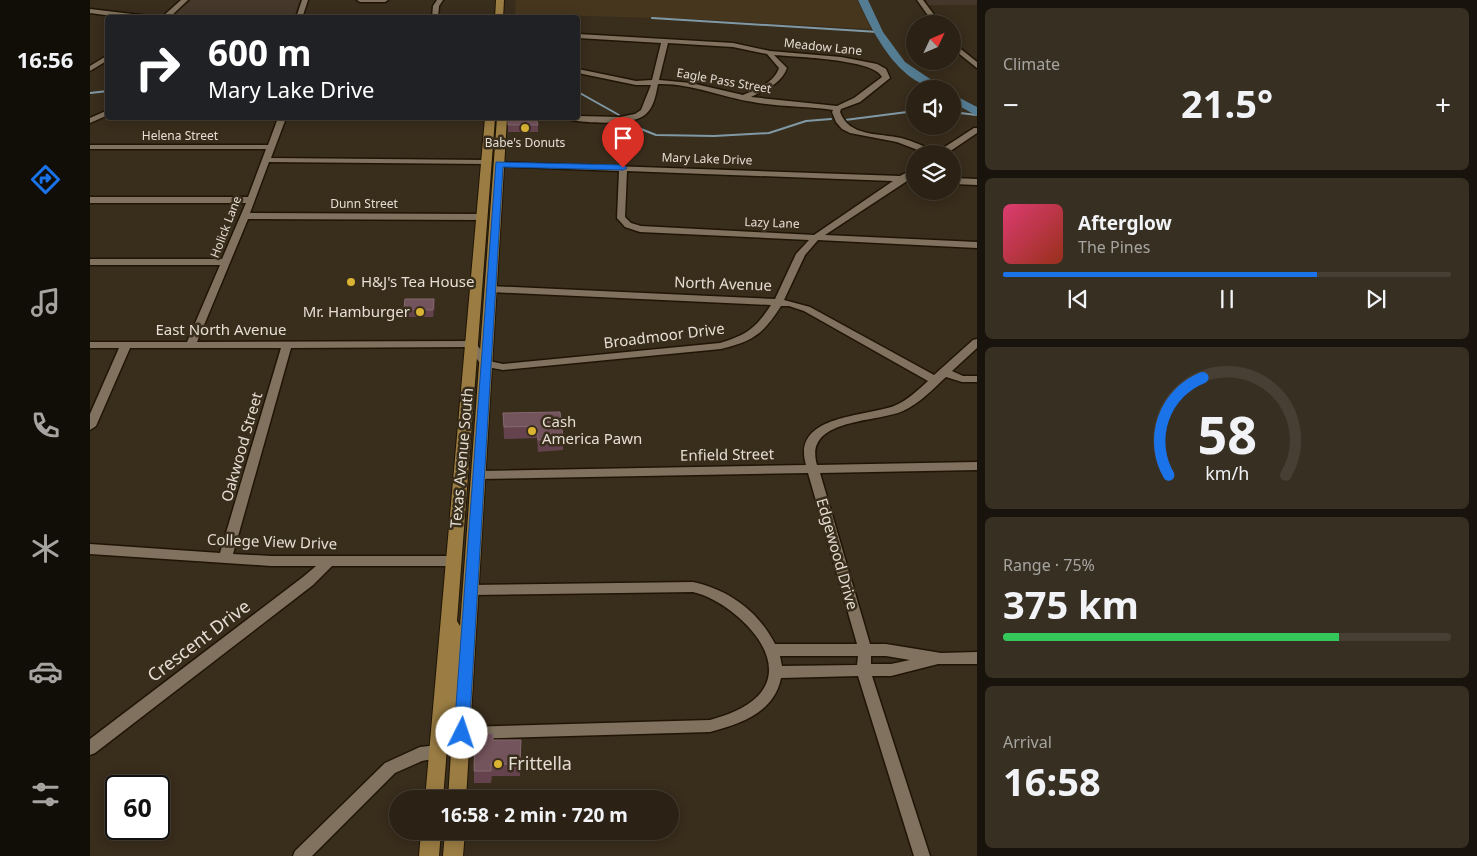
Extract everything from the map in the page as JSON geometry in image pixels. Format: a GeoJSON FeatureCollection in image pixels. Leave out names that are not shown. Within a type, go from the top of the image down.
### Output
{"type":"FeatureCollection","features":[{"type":"Feature","properties":{"kind":"main road"},"geometry":{"type":"LineString","coordinates":[[499,15],[500,0]]}},
{"type":"Feature","properties":{"kind":"main road","name":"Texas Avenue South"},"geometry":{"type":"LineString","coordinates":[[435,790],[490,120]]}},
{"type":"Feature","properties":{"kind":"main road","name":"Texas Avenue South"},"geometry":{"type":"LineString","coordinates":[[458,790],[502,120]]}},
{"type":"Feature","properties":{"kind":"main road"},"geometry":{"type":"LineString","coordinates":[[486,162],[492,166],[490,203],[495,207]]}},
{"type":"Feature","properties":{"kind":"main road"},"geometry":{"type":"LineString","coordinates":[[448,622],[458,635],[451,724],[455,730],[462,733]]}},
{"type":"Feature","properties":{"kind":"main road"},"geometry":{"type":"LineString","coordinates":[[429,856],[430,840]]}},
{"type":"Feature","properties":{"kind":"main road"},"geometry":{"type":"LineString","coordinates":[[453,856],[454,840]]}},
{"type":"Feature","properties":{"kind":"street"},"geometry":{"type":"LineString","coordinates":[[168,15],[186,0]]}},
{"type":"Feature","properties":{"kind":"street"},"geometry":{"type":"LineString","coordinates":[[300,15],[305,0]]}},
{"type":"Feature","properties":{"kind":"street"},"geometry":{"type":"LineString","coordinates":[[360,0],[385,0]]}},
{"type":"Feature","properties":{"kind":"street"},"geometry":{"type":"LineString","coordinates":[[435,15],[436,6],[440,0]]}},
{"type":"Feature","properties":{"kind":"street"},"geometry":{"type":"LineString","coordinates":[[920,0],[931,15]]}},
{"type":"Feature","properties":{"kind":"street"},"geometry":{"type":"LineString","coordinates":[[90,11],[124,15]]}},
{"type":"Feature","properties":{"kind":"street","name":"Meadow Lane"},"geometry":{"type":"LineString","coordinates":[[580,36],[733,45],[770,53],[859,62],[883,71],[885,80],[857,100],[838,108]]}},
{"type":"Feature","properties":{"kind":"street"},"geometry":{"type":"LineString","coordinates":[[580,118],[615,119],[639,115],[644,112],[652,98],[665,41]]}},
{"type":"Feature","properties":{"kind":"street"},"geometry":{"type":"LineString","coordinates":[[961,52],[977,66]]}},
{"type":"Feature","properties":{"kind":"street"},"geometry":{"type":"LineString","coordinates":[[744,98],[770,84],[782,72],[783,68],[770,53]]}},
{"type":"Feature","properties":{"kind":"street"},"geometry":{"type":"LineString","coordinates":[[90,69],[105,59]]}},
{"type":"Feature","properties":{"kind":"street","name":"Eagle Pass Street"},"geometry":{"type":"LineString","coordinates":[[580,72],[636,83],[654,84],[664,82],[691,85],[744,98],[838,108]]}},
{"type":"Feature","properties":{"kind":"street"},"geometry":{"type":"LineString","coordinates":[[838,108],[836,117],[845,127],[861,134],[899,140],[912,145]]}},
{"type":"Feature","properties":{"kind":"street"},"geometry":{"type":"LineString","coordinates":[[90,121],[105,114]]}},
{"type":"Feature","properties":{"kind":"street","name":"Holick Lane"},"geometry":{"type":"LineString","coordinates":[[192,344],[245,216],[281,120]]}},
{"type":"Feature","properties":{"kind":"street"},"geometry":{"type":"LineString","coordinates":[[954,145],[977,130]]}},
{"type":"Feature","properties":{"kind":"street","name":"Helena Street"},"geometry":{"type":"LineString","coordinates":[[90,147],[271,147]]}},
{"type":"Feature","properties":{"kind":"street"},"geometry":{"type":"LineString","coordinates":[[266,160],[486,162]]}},
{"type":"Feature","properties":{"kind":"street","name":"Mary Lake Drive"},"geometry":{"type":"LineString","coordinates":[[499,164],[906,179]]}},
{"type":"Feature","properties":{"kind":"street","name":"Lazy Lane"},"geometry":{"type":"LineString","coordinates":[[623,168],[621,218],[634,228],[653,231],[977,245]]}},
{"type":"Feature","properties":{"kind":"street","name":"Broadmoor Drive"},"geometry":{"type":"LineString","coordinates":[[486,364],[503,367],[553,363],[721,346],[738,342],[756,332],[768,318],[779,301],[801,254],[815,238],[906,176]]}},
{"type":"Feature","properties":{"kind":"street"},"geometry":{"type":"LineString","coordinates":[[961,181],[977,182]]}},
{"type":"Feature","properties":{"kind":"street"},"geometry":{"type":"LineString","coordinates":[[90,200],[250,200]]}},
{"type":"Feature","properties":{"kind":"street","name":"Dunn Street"},"geometry":{"type":"LineString","coordinates":[[245,216],[482,217]]}},
{"type":"Feature","properties":{"kind":"street"},"geometry":{"type":"LineString","coordinates":[[90,262],[226,262]]}},
{"type":"Feature","properties":{"kind":"street","name":"North Avenue"},"geometry":{"type":"LineString","coordinates":[[490,289],[790,302],[940,376],[977,379]]}},
{"type":"Feature","properties":{"kind":"street","name":"Edgewood Drive"},"geometry":{"type":"LineString","coordinates":[[922,856],[863,670],[865,650],[830,523],[811,468],[809,456],[811,444],[818,433],[841,421],[876,415],[900,408],[916,398],[977,342]]}},
{"type":"Feature","properties":{"kind":"street","name":"Oakwood Street"},"geometry":{"type":"LineString","coordinates":[[225,558],[287,344]]}},
{"type":"Feature","properties":{"kind":"street"},"geometry":{"type":"LineString","coordinates":[[471,344],[486,364]]}},
{"type":"Feature","properties":{"kind":"street","name":"East North Avenue"},"geometry":{"type":"LineString","coordinates":[[90,345],[471,344]]}},
{"type":"Feature","properties":{"kind":"street"},"geometry":{"type":"LineString","coordinates":[[90,426],[126,345]]}},
{"type":"Feature","properties":{"kind":"street","name":"Enfield Street"},"geometry":{"type":"LineString","coordinates":[[478,476],[977,466]]}},
{"type":"Feature","properties":{"kind":"street","name":"College View Drive"},"geometry":{"type":"LineString","coordinates":[[90,549],[271,561],[453,561]]}},
{"type":"Feature","properties":{"kind":"street","name":"Crescent Drive"},"geometry":{"type":"LineString","coordinates":[[90,748],[308,582],[328,561]]}},
{"type":"Feature","properties":{"kind":"street"},"geometry":{"type":"LineString","coordinates":[[470,590],[693,587],[707,590],[723,597],[734,604],[760,630],[775,640],[800,650],[886,650],[941,659],[977,658]]}},
{"type":"Feature","properties":{"kind":"street"},"geometry":{"type":"LineString","coordinates":[[462,733],[710,726],[738,718],[762,703],[770,693],[774,661],[760,630]]}},
{"type":"Feature","properties":{"kind":"street"},"geometry":{"type":"LineString","coordinates":[[774,661],[800,650]]}},
{"type":"Feature","properties":{"kind":"street"},"geometry":{"type":"LineString","coordinates":[[774,661],[863,670],[906,668],[941,659]]}},
{"type":"Feature","properties":{"kind":"street"},"geometry":{"type":"LineString","coordinates":[[301,856],[390,768],[420,754],[438,752]]}},
{"type":"Feature","properties":{"kind":"shaded area"},"geometry":{"type":"Polygon","coordinates":[[[191,0],[300,0],[295,15],[173,15],[191,0]]]}},
{"type":"Feature","properties":{"kind":"shaded area"},"geometry":{"type":"Polygon","coordinates":[[[516,0],[857,0],[871,29],[690,19],[515,14],[516,0]]]}},
{"type":"Feature","properties":{"kind":"shaded area"},"geometry":{"type":"Polygon","coordinates":[[[927,0],[977,0],[977,5],[928,5],[927,0]]]}},
{"type":"Feature","properties":{"kind":"building"},"geometry":{"type":"Polygon","coordinates":[[[508,120],[537,120],[538,125],[508,125],[508,120]]]}},
{"type":"Feature","properties":{"kind":"building"},"geometry":{"type":"Polygon","coordinates":[[[405,299],[434,299],[433,310],[404,309],[405,299]]]}},
{"type":"Feature","properties":{"kind":"building"},"geometry":{"type":"Polygon","coordinates":[[[560,412],[563,438],[538,440],[537,426],[504,427],[503,413],[560,412]]]}},
{"type":"Feature","properties":{"kind":"building"},"geometry":{"type":"Polygon","coordinates":[[[475,733],[493,734],[493,740],[521,740],[520,764],[491,764],[491,771],[474,771],[475,733]]]}},
{"type":"Feature","properties":{"kind":"waterway"},"geometry":{"type":"LineString","coordinates":[[863,0],[878,32],[901,64],[925,80]]}},
{"type":"Feature","properties":{"kind":"waterway"},"geometry":{"type":"LineString","coordinates":[[652,18],[878,32]]}},
{"type":"Feature","properties":{"kind":"waterway"},"geometry":{"type":"LineString","coordinates":[[90,93],[105,91]]}},
{"type":"Feature","properties":{"kind":"waterway"},"geometry":{"type":"LineString","coordinates":[[580,93],[619,115]]}},
{"type":"Feature","properties":{"kind":"waterway"},"geometry":{"type":"LineString","coordinates":[[961,102],[977,112]]}},
{"type":"Feature","properties":{"kind":"waterway"},"geometry":{"type":"LineString","coordinates":[[845,120],[906,112]]}},
{"type":"Feature","properties":{"kind":"waterway"},"geometry":{"type":"LineString","coordinates":[[961,113],[977,115]]}},
{"type":"Feature","properties":{"kind":"waterway"},"geometry":{"type":"LineString","coordinates":[[626,123],[656,135],[714,136],[769,133],[806,121],[831,119]]}},
{"type":"Feature","properties":{"kind":"place","name":"Babe's Donuts"},"geometry":{"type":"Point","coordinates":[525,128]}},
{"type":"Feature","properties":{"kind":"place","name":"H&J's Tea House"},"geometry":{"type":"Point","coordinates":[351,282]}},
{"type":"Feature","properties":{"kind":"place","name":"Mr. Hamburger"},"geometry":{"type":"Point","coordinates":[420,312]}},
{"type":"Feature","properties":{"kind":"place","name":"Cash America Pawn"},"geometry":{"type":"Point","coordinates":[532,431]}},
{"type":"Feature","properties":{"kind":"place","name":"Frittella"},"geometry":{"type":"Point","coordinates":[498,764]}},
{"type":"Feature","properties":{"kind":"route"},"geometry":{"type":"LineString","coordinates":[[462,733],[499,164],[623,168]]}}]}
